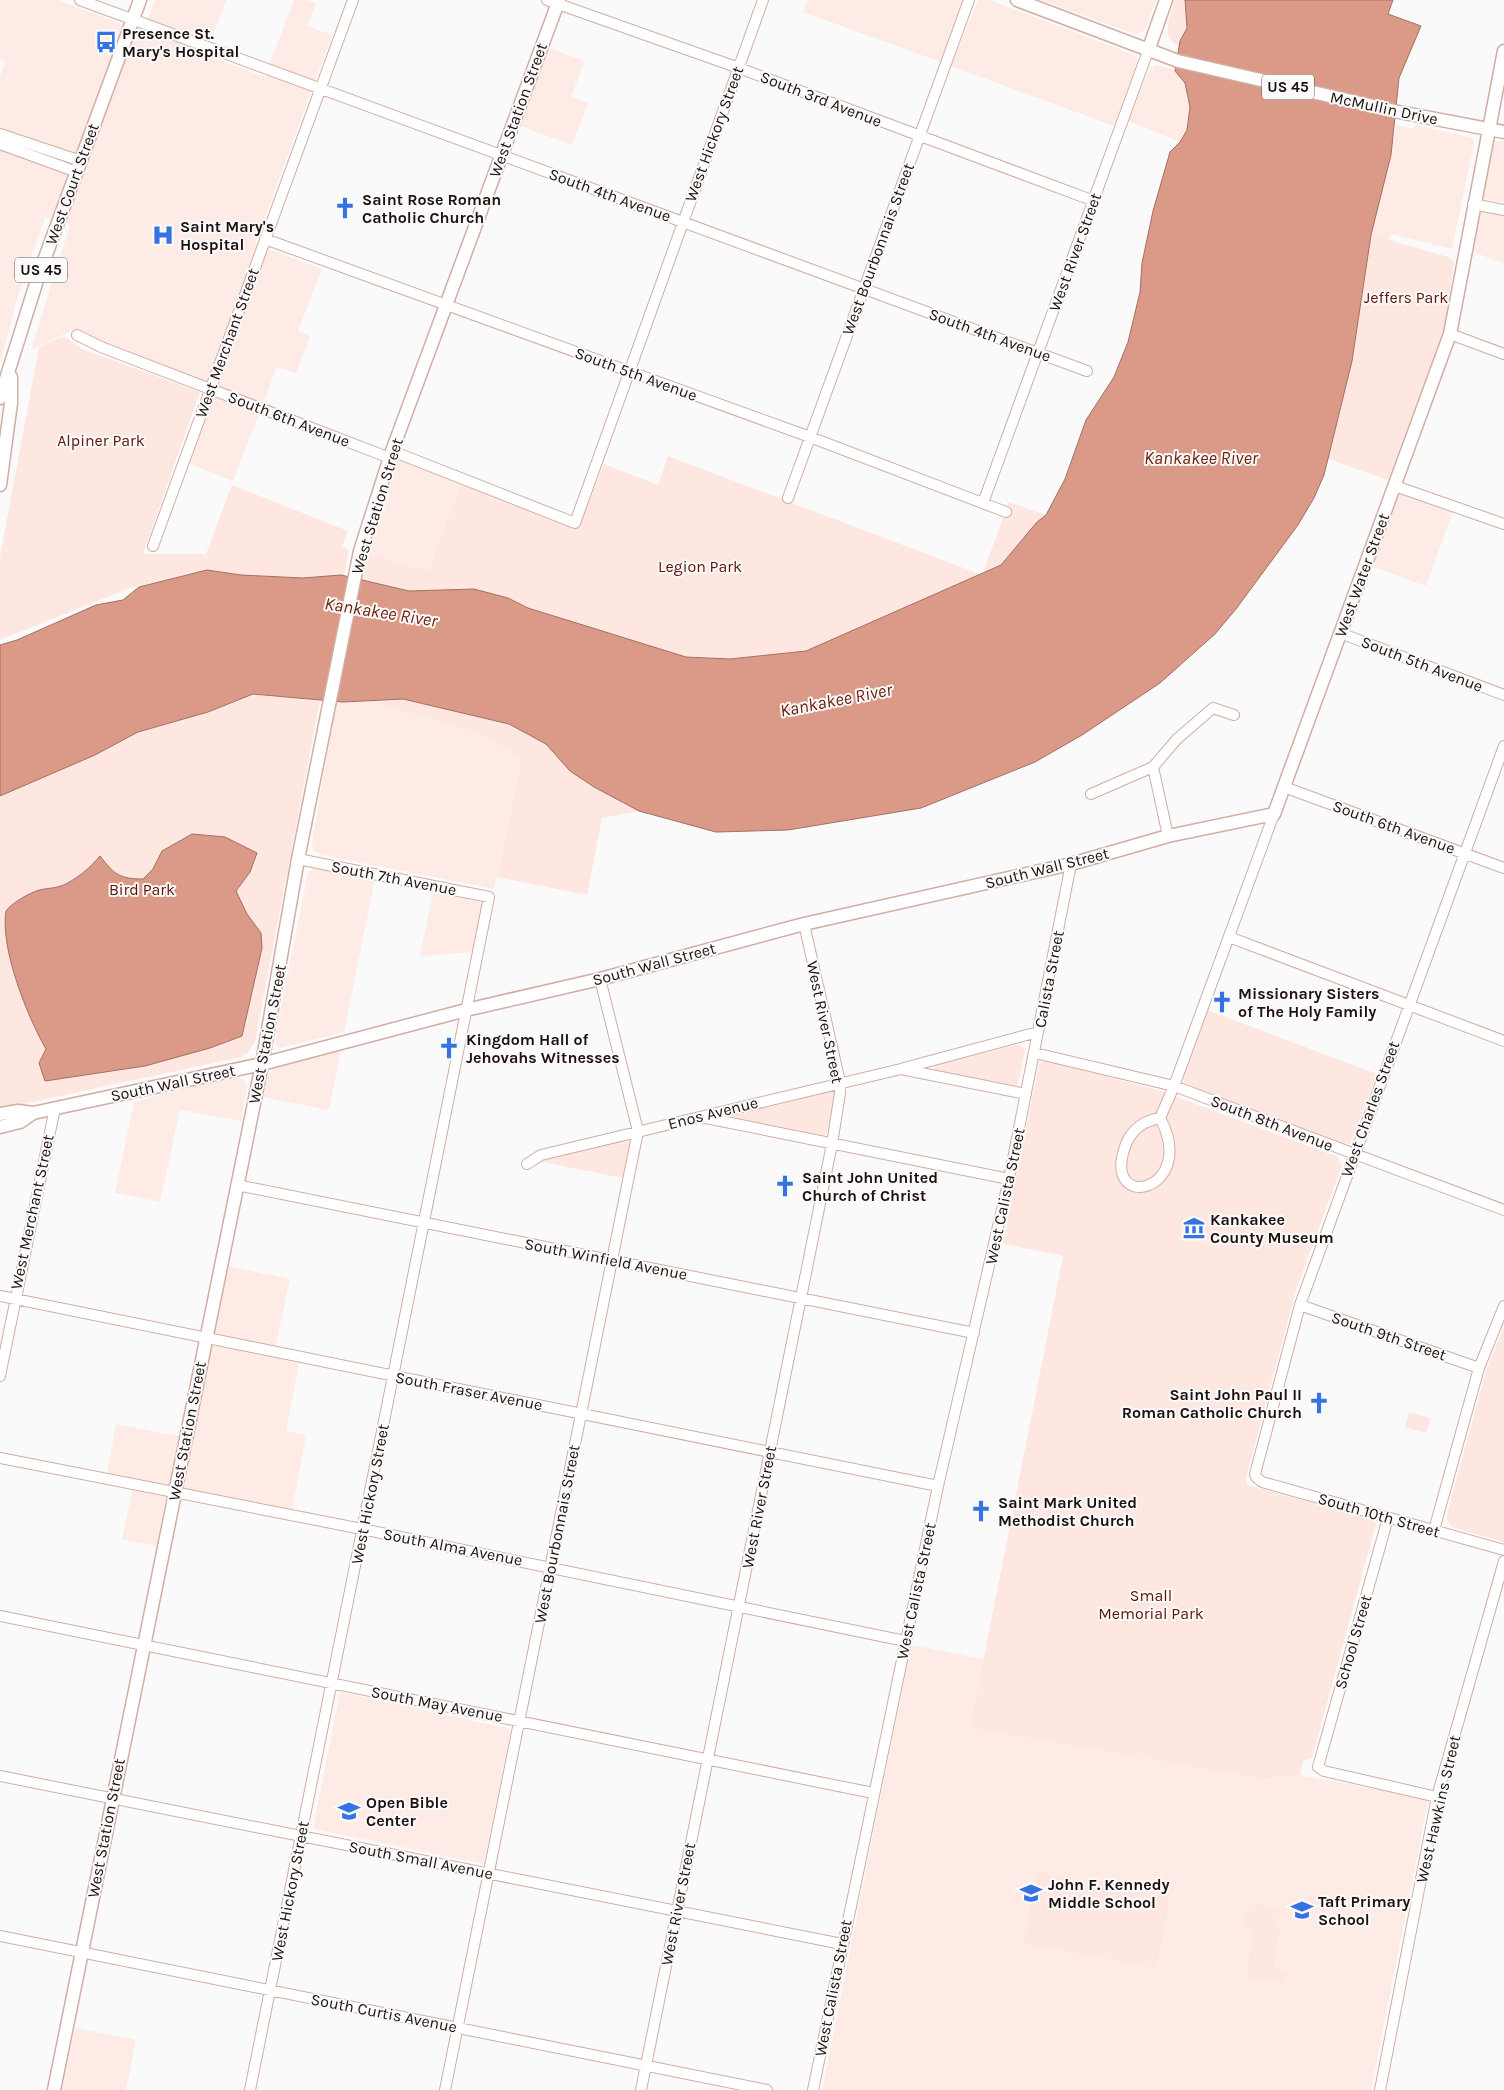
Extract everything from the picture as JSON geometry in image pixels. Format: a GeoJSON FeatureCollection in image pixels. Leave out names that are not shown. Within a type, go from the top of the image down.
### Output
{"type":"FeatureCollection","features":[{"type":"Feature","properties":{"kind":"main road","name":"West Court Street"},"geometry":{"type":"LineString","coordinates":[[0,398],[11,370],[39,274],[140,0]]}},
{"type":"Feature","properties":{"kind":"main road","name":"US 45"},"geometry":{"type":"LineString","coordinates":[[1017,0],[1148,51]]}},
{"type":"Feature","properties":{"kind":"main road","name":"West River Street"},"geometry":{"type":"LineString","coordinates":[[1148,51],[1166,0]]}},
{"type":"Feature","properties":{"kind":"main road","name":"West Station Street"},"geometry":{"type":"LineString","coordinates":[[54,2090],[262,1064],[298,859],[360,551],[391,455],[502,154],[554,1]]}},
{"type":"Feature","properties":{"kind":"main road","name":"West Water Street"},"geometry":{"type":"LineString","coordinates":[[1274,814],[1450,334],[1473,204],[1504,50]]}},
{"type":"Feature","properties":{"kind":"main road","name":"McMullin Drive"},"geometry":{"type":"LineString","coordinates":[[1148,51],[1178,61],[1399,112],[1504,132]]}},
{"type":"Feature","properties":{"kind":"main road","name":"West Court Street"},"geometry":{"type":"LineString","coordinates":[[0,485],[11,402],[11,370]]}},
{"type":"Feature","properties":{"kind":"main road","name":"South Wall Street"},"geometry":{"type":"LineString","coordinates":[[0,1127],[20,1122],[34,1113],[262,1064],[466,1010],[600,979],[804,924],[1071,864],[1168,836],[1274,814]]}},
{"type":"Feature","properties":{"kind":"main road","name":"South Wall Street"},"geometry":{"type":"LineString","coordinates":[[0,1114],[18,1111],[34,1113]]}},
{"type":"Feature","properties":{"kind":"street","name":"South 4th Avenue"},"geometry":{"type":"LineString","coordinates":[[80,0],[1087,371]]}},
{"type":"Feature","properties":{"kind":"street","name":"West Merchant Street"},"geometry":{"type":"LineString","coordinates":[[153,546],[353,0]]}},
{"type":"Feature","properties":{"kind":"street","name":"West Hickory Street"},"geometry":{"type":"LineString","coordinates":[[575,523],[763,0]]}},
{"type":"Feature","properties":{"kind":"street","name":"West Bourbonnais Street"},"geometry":{"type":"LineString","coordinates":[[788,498],[969,0]]}},
{"type":"Feature","properties":{"kind":"street","name":"South 3rd Avenue"},"geometry":{"type":"LineString","coordinates":[[554,1],[1094,201]]}},
{"type":"Feature","properties":{"kind":"street","name":"West River Street"},"geometry":{"type":"LineString","coordinates":[[983,503],[1148,51]]}},
{"type":"Feature","properties":{"kind":"street"},"geometry":{"type":"LineString","coordinates":[[0,134],[79,167]]}},
{"type":"Feature","properties":{"kind":"street"},"geometry":{"type":"LineString","coordinates":[[0,144],[79,167]]}},
{"type":"Feature","properties":{"kind":"street"},"geometry":{"type":"LineString","coordinates":[[1473,204],[1504,210]]}},
{"type":"Feature","properties":{"kind":"street","name":"South 5th Avenue"},"geometry":{"type":"LineString","coordinates":[[265,239],[810,437],[1006,512]]}},
{"type":"Feature","properties":{"kind":"street"},"geometry":{"type":"LineString","coordinates":[[1450,334],[1504,354]]}},
{"type":"Feature","properties":{"kind":"street","name":"South 6th Avenue"},"geometry":{"type":"LineString","coordinates":[[77,335],[210,389],[575,523]]}},
{"type":"Feature","properties":{"kind":"street"},"geometry":{"type":"LineString","coordinates":[[1395,486],[1504,524]]}},
{"type":"Feature","properties":{"kind":"street","name":"South 5th Avenue"},"geometry":{"type":"LineString","coordinates":[[1340,633],[1504,695]]}},
{"type":"Feature","properties":{"kind":"street"},"geometry":{"type":"LineString","coordinates":[[1092,794],[1152,767],[1177,739],[1213,708],[1234,715]]}},
{"type":"Feature","properties":{"kind":"street","name":"West Charles Street"},"geometry":{"type":"LineString","coordinates":[[1256,1477],[1300,1305],[1504,746]]}},
{"type":"Feature","properties":{"kind":"street"},"geometry":{"type":"LineString","coordinates":[[1152,767],[1168,836]]}},
{"type":"Feature","properties":{"kind":"street","name":"South 6th Avenue"},"geometry":{"type":"LineString","coordinates":[[1284,787],[1504,868]]}},
{"type":"Feature","properties":{"kind":"street","name":"West Water Street"},"geometry":{"type":"LineString","coordinates":[[1160,1118],[1174,1086],[1274,814]]}},
{"type":"Feature","properties":{"kind":"street","name":"South 7th Avenue"},"geometry":{"type":"LineString","coordinates":[[298,859],[489,897]]}},
{"type":"Feature","properties":{"kind":"street","name":"Calista Street"},"geometry":{"type":"LineString","coordinates":[[1026,1094],[1071,864]]}},
{"type":"Feature","properties":{"kind":"street","name":"West Hickory Street"},"geometry":{"type":"LineString","coordinates":[[250,2090],[489,897]]}},
{"type":"Feature","properties":{"kind":"street","name":"West River Street"},"geometry":{"type":"LineString","coordinates":[[641,2090],[832,1144],[840,1082],[804,924]]}},
{"type":"Feature","properties":{"kind":"street"},"geometry":{"type":"LineString","coordinates":[[1229,937],[1504,1041]]}},
{"type":"Feature","properties":{"kind":"street","name":"West Bourbonnais Street"},"geometry":{"type":"LineString","coordinates":[[445,2090],[638,1131],[600,979]]}},
{"type":"Feature","properties":{"kind":"street","name":"Enos Avenue"},"geometry":{"type":"LineString","coordinates":[[527,1164],[541,1155],[840,1082],[901,1069],[1038,1032]]}},
{"type":"Feature","properties":{"kind":"street","name":"South 8th Avenue"},"geometry":{"type":"LineString","coordinates":[[1034,1053],[1174,1086],[1504,1210]]}},
{"type":"Feature","properties":{"kind":"street","name":"Enos Avenue"},"geometry":{"type":"LineString","coordinates":[[901,1069],[1026,1094]]}},
{"type":"Feature","properties":{"kind":"street","name":"West Calista Street"},"geometry":{"type":"LineString","coordinates":[[813,2090],[938,1486],[1009,1179],[1026,1094]]}},
{"type":"Feature","properties":{"kind":"street","name":"West Merchant Street"},"geometry":{"type":"LineString","coordinates":[[0,1376],[14,1299],[55,1108]]}},
{"type":"Feature","properties":{"kind":"street"},"geometry":{"type":"LineString","coordinates":[[698,1116],[1009,1179]]}},
{"type":"Feature","properties":{"kind":"street"},"geometry":{"type":"LineString","coordinates":[[1160,1118],[1171,1146],[1162,1176],[1151,1185],[1132,1185],[1123,1178],[1121,1172],[1130,1136],[1140,1125],[1160,1118]]}},
{"type":"Feature","properties":{"kind":"street","name":"South Winfield Avenue"},"geometry":{"type":"LineString","coordinates":[[237,1185],[974,1333]]}},
{"type":"Feature","properties":{"kind":"street","name":"South Fraser Avenue"},"geometry":{"type":"LineString","coordinates":[[0,1296],[938,1486]]}},
{"type":"Feature","properties":{"kind":"street","name":"South 9th Street"},"geometry":{"type":"LineString","coordinates":[[1300,1305],[1479,1368]]}},
{"type":"Feature","properties":{"kind":"street"},"geometry":{"type":"LineString","coordinates":[[1434,1530],[1479,1368],[1504,1306]]}},
{"type":"Feature","properties":{"kind":"street","name":"South Alma Avenue"},"geometry":{"type":"LineString","coordinates":[[0,1458],[175,1491],[739,1605],[905,1641]]}},
{"type":"Feature","properties":{"kind":"street","name":"South 10th Street"},"geometry":{"type":"LineString","coordinates":[[1256,1477],[1262,1482],[1504,1550]]}},
{"type":"Feature","properties":{"kind":"street","name":"School Street"},"geometry":{"type":"LineString","coordinates":[[1388,1518],[1318,1767],[1324,1771],[1437,1797]]}},
{"type":"Feature","properties":{"kind":"street","name":"West Hawkins Street"},"geometry":{"type":"LineString","coordinates":[[1380,2090],[1437,1797],[1504,1561]]}},
{"type":"Feature","properties":{"kind":"street","name":"South May Avenue"},"geometry":{"type":"LineString","coordinates":[[0,1616],[874,1793]]}},
{"type":"Feature","properties":{"kind":"street","name":"South Small Avenue"},"geometry":{"type":"LineString","coordinates":[[0,1776],[842,1944]]}},
{"type":"Feature","properties":{"kind":"street","name":"South Curtis Avenue"},"geometry":{"type":"LineString","coordinates":[[0,1936],[768,2090]]}},
{"type":"Feature","properties":{"kind":"shaded area","name":"Saint Mary's Hospital"},"geometry":{"type":"Polygon","coordinates":[[[0,0],[57,0],[143,32],[155,0],[226,0],[206,55],[265,77],[294,0],[307,0],[316,3],[308,26],[332,35],[255,244],[322,269],[298,331],[310,336],[296,373],[277,367],[233,481],[188,463],[217,385],[92,340],[73,330],[31,350],[70,225],[45,217],[17,299],[0,364],[0,77],[5,62],[0,59],[0,0]]]}},
{"type":"Feature","properties":{"kind":"shaded area"},"geometry":{"type":"Polygon","coordinates":[[[807,0],[964,0],[941,62],[803,12],[807,0]]]}},
{"type":"Feature","properties":{"kind":"shaded area"},"geometry":{"type":"Polygon","coordinates":[[[978,0],[990,0],[1137,56],[1137,64],[1114,126],[951,66],[978,0]]]}},
{"type":"Feature","properties":{"kind":"shaded area"},"geometry":{"type":"Polygon","coordinates":[[[1040,0],[1156,0],[1146,27],[1142,32],[1135,34],[1040,0]]]}},
{"type":"Feature","properties":{"kind":"shaded area"},"geometry":{"type":"Polygon","coordinates":[[[549,48],[585,61],[571,97],[588,103],[572,145],[520,126],[549,48]]]}},
{"type":"Feature","properties":{"kind":"shaded area"},"geometry":{"type":"Polygon","coordinates":[[[1156,65],[1176,70],[1185,83],[1190,107],[1187,130],[1180,142],[1128,121],[1149,70],[1156,65]]]}},
{"type":"Feature","properties":{"kind":"shaded area"},"geometry":{"type":"Polygon","coordinates":[[[1396,125],[1414,129],[1415,125],[1473,138],[1474,144],[1452,249],[1391,234],[1389,240],[1371,235],[1391,155],[1396,125]]]}},
{"type":"Feature","properties":{"kind":"shaded area"},"geometry":{"type":"Polygon","coordinates":[[[1504,141],[1504,203],[1482,198],[1492,142],[1504,141]]]}},
{"type":"Feature","properties":{"kind":"shaded area"},"geometry":{"type":"Polygon","coordinates":[[[1482,210],[1504,215],[1504,264],[1469,250],[1479,212],[1482,210]]]}},
{"type":"Feature","properties":{"kind":"shaded area"},"geometry":{"type":"Polygon","coordinates":[[[399,458],[461,483],[428,571],[368,554],[399,458]]]}},
{"type":"Feature","properties":{"kind":"shaded area"},"geometry":{"type":"Polygon","coordinates":[[[1401,493],[1453,511],[1426,586],[1371,566],[1397,497],[1401,493]]]}},
{"type":"Feature","properties":{"kind":"shaded area"},"geometry":{"type":"Polygon","coordinates":[[[381,700],[381,705],[472,731],[522,758],[494,889],[321,855],[313,850],[312,843],[336,701],[381,700]]]}},
{"type":"Feature","properties":{"kind":"shaded area"},"geometry":{"type":"Polygon","coordinates":[[[315,868],[375,879],[344,1032],[280,1048],[276,1045],[276,1033],[308,873],[315,868]]]}},
{"type":"Feature","properties":{"kind":"shaded area"},"geometry":{"type":"Polygon","coordinates":[[[433,892],[482,903],[475,952],[420,956],[433,892]]]}},
{"type":"Feature","properties":{"kind":"shaded area"},"geometry":{"type":"Polygon","coordinates":[[[341,1049],[329,1110],[263,1097],[268,1076],[274,1067],[341,1049]]]}},
{"type":"Feature","properties":{"kind":"shaded area"},"geometry":{"type":"Polygon","coordinates":[[[229,1077],[241,1078],[247,1088],[241,1121],[180,1110],[160,1202],[115,1193],[134,1102],[229,1077]]]}},
{"type":"Feature","properties":{"kind":"shaded area"},"geometry":{"type":"Polygon","coordinates":[[[228,1266],[290,1279],[273,1357],[299,1363],[286,1431],[306,1435],[292,1510],[168,1485],[156,1546],[122,1539],[135,1478],[107,1473],[116,1424],[193,1439],[228,1266]]]}},
{"type":"Feature","properties":{"kind":"shaded area","name":"John F. Kennedy Middle School"},"geometry":{"type":"Polygon","coordinates":[[[911,1645],[984,1659],[971,1728],[1262,1779],[1300,1775],[1421,1798],[1428,1801],[1371,2090],[822,2090],[911,1645]]]}},
{"type":"Feature","properties":{"kind":"shaded area"},"geometry":{"type":"Polygon","coordinates":[[[340,1692],[511,1729],[484,1864],[313,1829],[340,1692]]]}},
{"type":"Feature","properties":{"kind":"shaded area"},"geometry":{"type":"Polygon","coordinates":[[[75,2028],[136,2040],[126,2090],[62,2090],[75,2028]]]}},
{"type":"Feature","properties":{"kind":"green space"},"geometry":{"type":"Polygon","coordinates":[[[1175,0],[1185,0],[1187,28],[1179,46],[1169,37],[1168,31],[1169,19],[1175,0]]]}},
{"type":"Feature","properties":{"kind":"green space","name":"Jeffers Park"},"geometry":{"type":"Polygon","coordinates":[[[1371,235],[1448,257],[1454,261],[1445,327],[1388,480],[1328,459],[1352,361],[1371,235]]]}},
{"type":"Feature","properties":{"kind":"green space","name":"Alpiner Park"},"geometry":{"type":"Polygon","coordinates":[[[64,336],[82,349],[200,392],[143,554],[206,554],[232,485],[348,531],[342,546],[349,550],[344,576],[303,578],[241,575],[207,570],[130,588],[0,640],[0,557],[39,347],[64,336]]]}},
{"type":"Feature","properties":{"kind":"green space","name":"Legion Park"},"geometry":{"type":"Polygon","coordinates":[[[668,456],[982,575],[1009,502],[1046,515],[1037,522],[1001,565],[983,575],[806,651],[730,659],[680,656],[528,608],[508,598],[474,589],[409,591],[360,580],[368,554],[428,571],[461,483],[578,528],[604,464],[658,485],[668,456]]]}},
{"type":"Feature","properties":{"kind":"green space","name":"Bird Park"},"geometry":{"type":"Polygon","coordinates":[[[253,694],[320,700],[255,1042],[247,1053],[241,1057],[0,1109],[0,796],[95,755],[138,732],[208,712],[253,694]]]}},
{"type":"Feature","properties":{"kind":"green space"},"geometry":{"type":"Polygon","coordinates":[[[403,699],[509,724],[546,744],[570,771],[594,787],[639,811],[602,818],[587,895],[497,877],[522,758],[472,731],[381,705],[381,700],[403,699]]]}},
{"type":"Feature","properties":{"kind":"green space"},"geometry":{"type":"Polygon","coordinates":[[[1207,1010],[1377,1074],[1350,1144],[1341,1143],[1185,1084],[1182,1078],[1207,1010]]]}},
{"type":"Feature","properties":{"kind":"green space"},"geometry":{"type":"Polygon","coordinates":[[[1020,1045],[1025,1050],[1018,1085],[1016,1086],[934,1071],[935,1065],[1020,1045]]]}},
{"type":"Feature","properties":{"kind":"green space","name":"Small Memorial Park"},"geometry":{"type":"Polygon","coordinates":[[[1046,1060],[1158,1090],[1338,1157],[1342,1166],[1297,1287],[1246,1478],[1247,1484],[1251,1486],[1373,1520],[1376,1524],[1312,1758],[1303,1761],[1300,1775],[1262,1779],[970,1728],[1063,1256],[1003,1244],[1039,1064],[1046,1060]]]}},
{"type":"Feature","properties":{"kind":"green space"},"geometry":{"type":"Polygon","coordinates":[[[830,1091],[834,1092],[835,1096],[824,1138],[733,1117],[737,1113],[830,1091]]]}},
{"type":"Feature","properties":{"kind":"green space"},"geometry":{"type":"Polygon","coordinates":[[[627,1140],[631,1143],[623,1178],[542,1162],[546,1158],[627,1140]]]}},
{"type":"Feature","properties":{"kind":"green space"},"geometry":{"type":"Polygon","coordinates":[[[1504,1327],[1504,1542],[1451,1527],[1446,1518],[1486,1371],[1504,1327]]]}},
{"type":"Feature","properties":{"kind":"green space"},"geometry":{"type":"Polygon","coordinates":[[[1409,1412],[1431,1418],[1426,1433],[1405,1427],[1409,1412]]]}},
{"type":"Feature","properties":{"kind":"green space"},"geometry":{"type":"Polygon","coordinates":[[[1037,1872],[1170,1898],[1156,1969],[1023,1943],[1037,1872]]]}},
{"type":"Feature","properties":{"kind":"green space"},"geometry":{"type":"Polygon","coordinates":[[[1255,1903],[1280,1908],[1275,1922],[1280,1928],[1273,1969],[1283,1971],[1286,1974],[1283,1983],[1271,1981],[1266,1977],[1257,1981],[1248,1976],[1247,1970],[1253,1934],[1245,1922],[1250,1905],[1255,1903]]]}},
{"type":"Feature","properties":{"kind":"water","name":"Kankakee River"},"geometry":{"type":"Polygon","coordinates":[[[1185,0],[1393,0],[1388,14],[1421,26],[1399,78],[1391,155],[1371,235],[1352,361],[1324,475],[1314,498],[1298,525],[1236,609],[1215,634],[1160,683],[1082,735],[1035,762],[921,808],[788,830],[716,832],[639,811],[594,787],[570,771],[546,744],[509,724],[403,699],[343,702],[253,694],[208,712],[138,732],[95,755],[0,796],[0,645],[17,640],[96,605],[123,600],[139,587],[207,570],[241,575],[303,578],[341,575],[409,591],[474,589],[508,598],[528,608],[686,657],[730,659],[806,651],[1001,565],[1037,522],[1046,515],[1065,479],[1086,420],[1114,377],[1128,342],[1140,292],[1142,263],[1153,211],[1170,152],[1180,142],[1187,130],[1190,107],[1185,83],[1175,71],[1180,41],[1187,28],[1185,0]]]}},
{"type":"Feature","properties":{"kind":"water"},"geometry":{"type":"Polygon","coordinates":[[[192,834],[225,837],[257,853],[250,872],[236,891],[247,914],[261,933],[262,948],[242,1036],[210,1048],[145,1066],[45,1081],[39,1063],[46,1049],[23,1001],[11,962],[5,926],[6,911],[31,893],[61,886],[72,880],[100,856],[118,874],[128,878],[143,879],[153,869],[162,851],[192,834]]]}},
{"type":"Feature","properties":{"kind":"place","name":"Presence St. Mary's Hospital"},"geometry":{"type":"Point","coordinates":[106,42]}},
{"type":"Feature","properties":{"kind":"place","name":"Saint Rose Roman Catholic Church"},"geometry":{"type":"Point","coordinates":[345,208]}},
{"type":"Feature","properties":{"kind":"place","name":"Saint Mary's Hospital"},"geometry":{"type":"Point","coordinates":[163,235]}},
{"type":"Feature","properties":{"kind":"place","name":"Missionary Sisters of The Holy Family"},"geometry":{"type":"Point","coordinates":[1222,1002]}},
{"type":"Feature","properties":{"kind":"place","name":"Kingdom Hall of Jehovahs Witnesses"},"geometry":{"type":"Point","coordinates":[449,1048]}},
{"type":"Feature","properties":{"kind":"place","name":"Saint John United Church of Christ"},"geometry":{"type":"Point","coordinates":[785,1186]}},
{"type":"Feature","properties":{"kind":"place","name":"Kankakee County Museum"},"geometry":{"type":"Point","coordinates":[1194,1228]}},
{"type":"Feature","properties":{"kind":"place","name":"Saint John Paul II Roman Catholic Church"},"geometry":{"type":"Point","coordinates":[1319,1403]}},
{"type":"Feature","properties":{"kind":"place","name":"Saint Mark United Methodist Church"},"geometry":{"type":"Point","coordinates":[981,1511]}},
{"type":"Feature","properties":{"kind":"place","name":"Open Bible Center"},"geometry":{"type":"Point","coordinates":[349,1811]}},
{"type":"Feature","properties":{"kind":"place","name":"John F. Kennedy Middle School"},"geometry":{"type":"Point","coordinates":[1031,1893]}},
{"type":"Feature","properties":{"kind":"place","name":"Taft Primary School"},"geometry":{"type":"Point","coordinates":[1302,1910]}}]}
